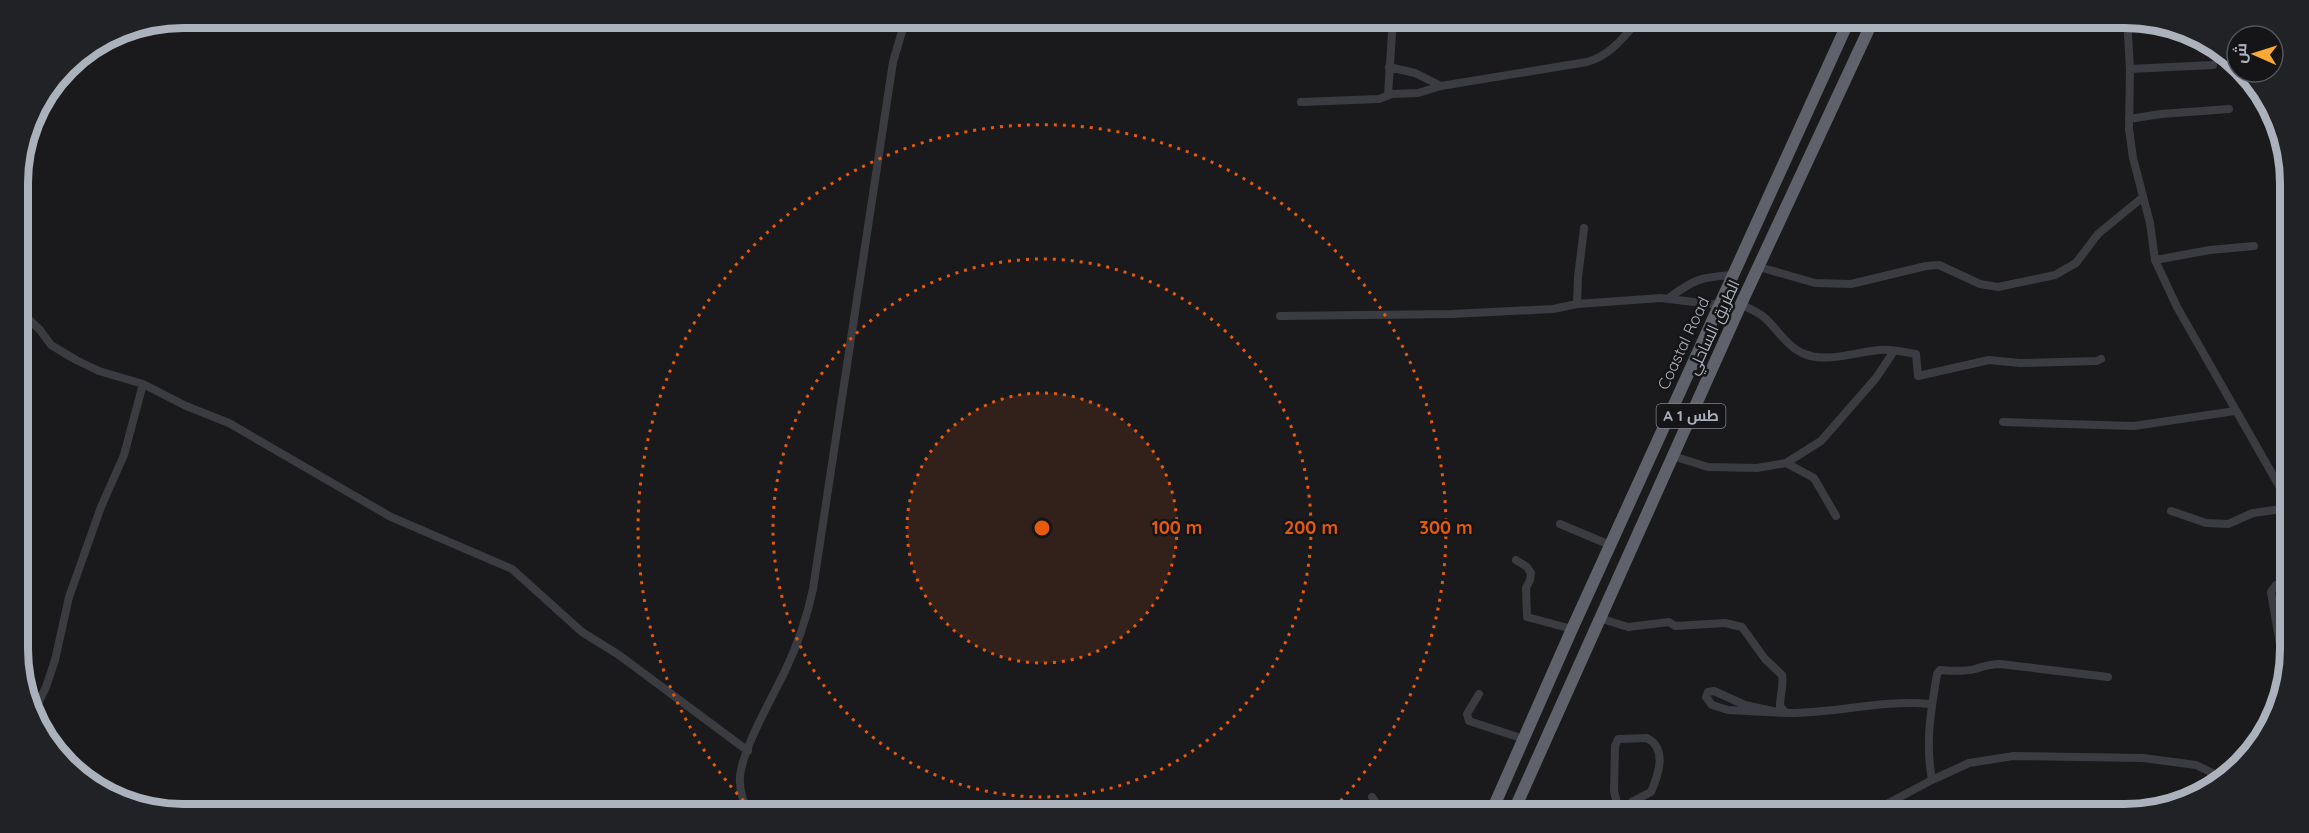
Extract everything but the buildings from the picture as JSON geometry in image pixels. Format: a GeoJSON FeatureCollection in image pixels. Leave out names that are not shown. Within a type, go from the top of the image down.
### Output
{"type":"FeatureCollection","features":[{"type":"Feature","properties":{"kind":"highway","name":"Coastal Road"},"geometry":{"type":"LineString","coordinates":[[1495,804],[1845,29]]}},
{"type":"Feature","properties":{"kind":"highway","name":"الطريق الساحلي"},"geometry":{"type":"LineString","coordinates":[[1517,804],[1741,304],[1869,29]]}},
{"type":"Feature","properties":{"kind":"street"},"geometry":{"type":"LineString","coordinates":[[745,804],[741,794],[740,774],[748,750],[794,653],[813,589],[893,62],[903,29]]}},
{"type":"Feature","properties":{"kind":"street"},"geometry":{"type":"LineString","coordinates":[[1388,95],[1392,29]]}},
{"type":"Feature","properties":{"kind":"street"},"geometry":{"type":"LineString","coordinates":[[1301,102],[1383,98],[1388,95],[1418,93],[1442,86],[1568,66],[1598,59],[1612,50],[1630,29]]}},
{"type":"Feature","properties":{"kind":"street"},"geometry":{"type":"LineString","coordinates":[[2128,29],[2130,69],[2128,119],[2133,158],[2150,223],[2155,260],[2177,307],[2280,489]]}},
{"type":"Feature","properties":{"kind":"street"},"geometry":{"type":"LineString","coordinates":[[2130,69],[2213,65]]}},
{"type":"Feature","properties":{"kind":"street"},"geometry":{"type":"LineString","coordinates":[[1389,67],[1415,73],[1442,86]]}},
{"type":"Feature","properties":{"kind":"street"},"geometry":{"type":"LineString","coordinates":[[2128,119],[2229,109]]}},
{"type":"Feature","properties":{"kind":"street"},"geometry":{"type":"LineString","coordinates":[[1759,267],[1815,283],[1851,284],[1939,265],[1980,284],[1998,287],[2055,275],[2076,262],[2098,234],[2143,197]]}},
{"type":"Feature","properties":{"kind":"street"},"geometry":{"type":"LineString","coordinates":[[1577,304],[1584,228]]}},
{"type":"Feature","properties":{"kind":"street"},"geometry":{"type":"LineString","coordinates":[[2155,260],[2210,250],[2254,246]]}},
{"type":"Feature","properties":{"kind":"street"},"geometry":{"type":"LineString","coordinates":[[1669,298],[1701,278],[1711,275],[1732,275]]}},
{"type":"Feature","properties":{"kind":"street"},"geometry":{"type":"LineString","coordinates":[[1280,316],[1452,314],[1553,309],[1577,304],[1669,298],[1719,304]]}},
{"type":"Feature","properties":{"kind":"street"},"geometry":{"type":"LineString","coordinates":[[1741,304],[1764,317],[1779,335],[1799,352],[1820,357],[1851,356],[1879,350],[1916,354],[1918,376],[1989,360],[2020,363],[2097,361],[2101,359]]}},
{"type":"Feature","properties":{"kind":"street"},"geometry":{"type":"LineString","coordinates":[[29,319],[51,345],[76,360],[143,384],[186,406],[243,429],[391,517],[512,569],[582,632],[619,655],[748,750]]}},
{"type":"Feature","properties":{"kind":"street"},"geometry":{"type":"LineString","coordinates":[[1673,456],[1708,467],[1757,468],[1786,463],[1821,441],[1876,378],[1894,351]]}},
{"type":"Feature","properties":{"kind":"street"},"geometry":{"type":"LineString","coordinates":[[38,702],[53,666],[69,597],[100,507],[124,455],[143,384]]}},
{"type":"Feature","properties":{"kind":"street"},"geometry":{"type":"LineString","coordinates":[[2003,422],[2134,426],[2235,411]]}},
{"type":"Feature","properties":{"kind":"street"},"geometry":{"type":"LineString","coordinates":[[1786,463],[1814,478],[1836,516]]}},
{"type":"Feature","properties":{"kind":"street"},"geometry":{"type":"LineString","coordinates":[[2171,511],[2206,523],[2228,524],[2253,513],[2280,507]]}},
{"type":"Feature","properties":{"kind":"street"},"geometry":{"type":"LineString","coordinates":[[1560,524],[1610,545]]}},
{"type":"Feature","properties":{"kind":"street"},"geometry":{"type":"LineString","coordinates":[[1516,560],[1527,567],[1531,573],[1526,588],[1527,616],[1530,619],[1572,629]]}},
{"type":"Feature","properties":{"kind":"street"},"geometry":{"type":"LineString","coordinates":[[2280,583],[2271,592],[2280,645]]}},
{"type":"Feature","properties":{"kind":"street"},"geometry":{"type":"LineString","coordinates":[[1599,618],[1628,627],[1669,622],[1675,626],[1725,623],[1742,627],[1765,659],[1782,675],[1784,686],[1780,692],[1780,706],[1786,713]]}},
{"type":"Feature","properties":{"kind":"street"},"geometry":{"type":"LineString","coordinates":[[1932,780],[1930,704],[1940,670],[1976,669],[1986,664],[2000,664],[2108,677]]}},
{"type":"Feature","properties":{"kind":"street"},"geometry":{"type":"LineString","coordinates":[[1777,712],[1745,705],[1714,691],[1707,692],[1712,705],[1728,710],[1786,713],[1816,713],[1910,702],[1930,704]]}},
{"type":"Feature","properties":{"kind":"street"},"geometry":{"type":"LineString","coordinates":[[1479,694],[1467,714],[1469,721],[1524,739]]}},
{"type":"Feature","properties":{"kind":"street"},"geometry":{"type":"LineString","coordinates":[[1617,804],[1614,791],[1615,746],[1618,739],[1647,738],[1657,746],[1660,758],[1658,774],[1651,792],[1630,804]]}},
{"type":"Feature","properties":{"kind":"street"},"geometry":{"type":"LineString","coordinates":[[1887,804],[1969,763],[2014,756],[2143,758],[2196,765],[2216,775]]}},
{"type":"Feature","properties":{"kind":"street"},"geometry":{"type":"LineString","coordinates":[[1372,797],[1377,804]]}}]}
